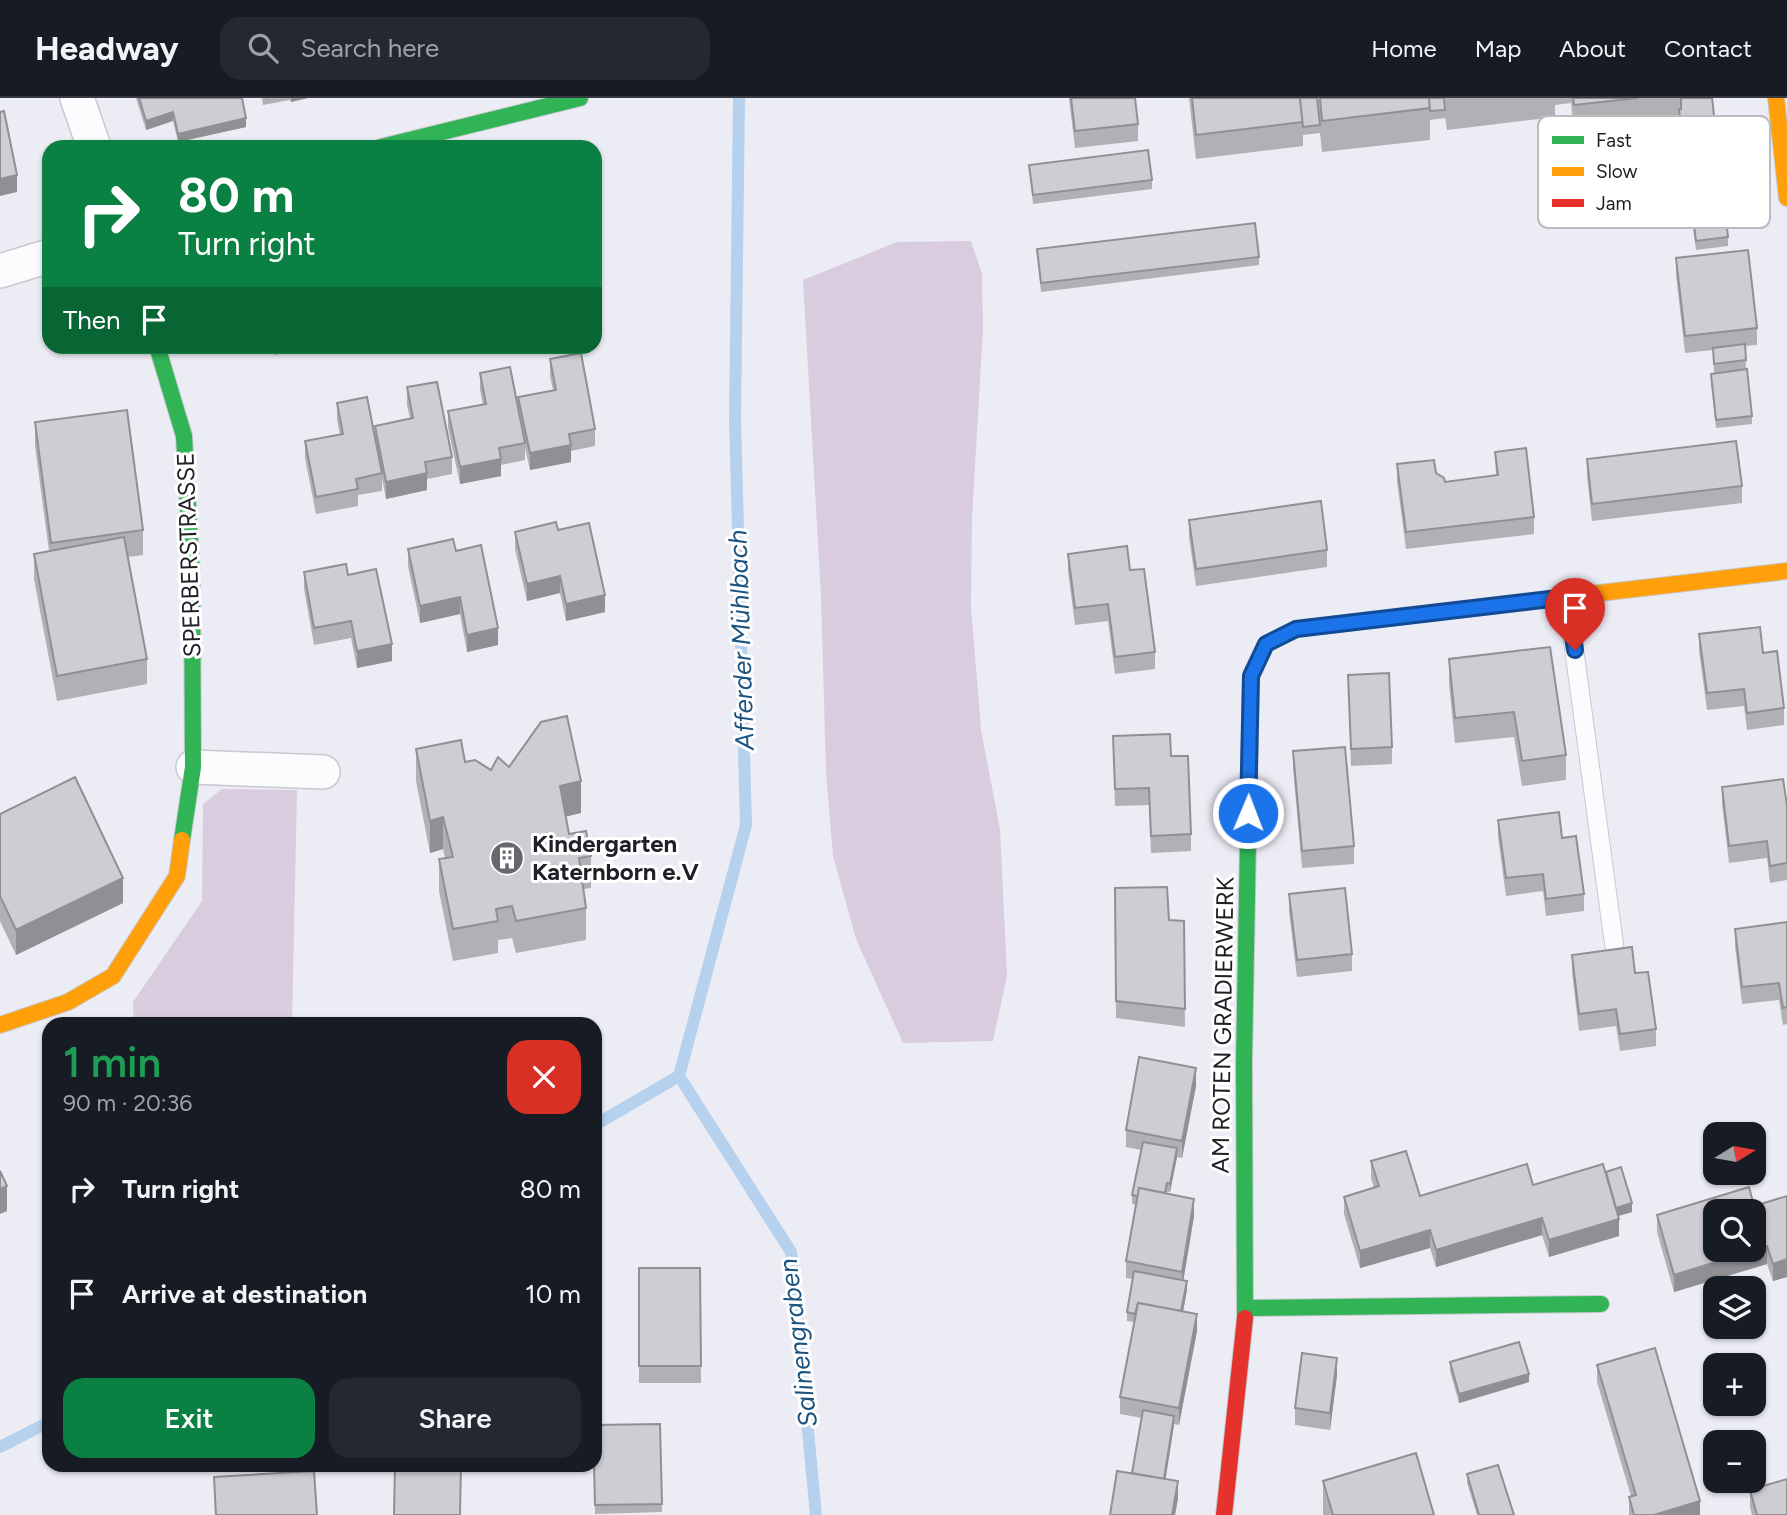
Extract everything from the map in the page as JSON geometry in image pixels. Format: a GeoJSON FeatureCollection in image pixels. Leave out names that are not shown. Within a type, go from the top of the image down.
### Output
{"type":"FeatureCollection","features":[{"type":"Feature","properties":{"kind":"street"},"geometry":{"type":"LineString","coordinates":[[77,98],[92,140]]}},
{"type":"Feature","properties":{"kind":"street"},"geometry":{"type":"LineString","coordinates":[[409,140],[580,98]]}},
{"type":"Feature","properties":{"kind":"street"},"geometry":{"type":"LineString","coordinates":[[1776,98],[1787,198]]}},
{"type":"Feature","properties":{"kind":"street"},"geometry":{"type":"LineString","coordinates":[[0,271],[42,258]]}},
{"type":"Feature","properties":{"kind":"street","name":"SPERBERSTRASSE"},"geometry":{"type":"LineString","coordinates":[[0,1025],[68,1002],[113,976],[177,876],[193,767],[193,587],[184,436],[159,354]]}},
{"type":"Feature","properties":{"kind":"street","name":"AM ROTEN GRADIERWERK"},"geometry":{"type":"LineString","coordinates":[[1224,1515],[1245,1308],[1244,1061],[1251,676],[1266,644],[1296,629],[1787,571]]}},
{"type":"Feature","properties":{"kind":"street"},"geometry":{"type":"LineString","coordinates":[[193,767],[323,772]]}},
{"type":"Feature","properties":{"kind":"street"},"geometry":{"type":"LineString","coordinates":[[1245,1308],[1601,1304]]}},
{"type":"Feature","properties":{"kind":"lane"},"geometry":{"type":"LineString","coordinates":[[1567,597],[1615,944]]}},
{"type":"Feature","properties":{"kind":"shaded area"},"geometry":{"type":"Polygon","coordinates":[[[971,241],[982,274],[983,329],[972,518],[971,607],[981,730],[1000,829],[1007,976],[993,1041],[903,1043],[856,939],[833,856],[826,772],[821,596],[803,280],[897,242],[971,241]]]}},
{"type":"Feature","properties":{"kind":"shaded area"},"geometry":{"type":"Polygon","coordinates":[[[222,789],[297,790],[292,1017],[134,1017],[133,1002],[202,901],[203,804],[222,789]]]}},
{"type":"Feature","properties":{"kind":"building"},"geometry":{"type":"Polygon","coordinates":[[[139,98],[242,98],[246,118],[178,134],[173,112],[146,121],[139,98]]]}},
{"type":"Feature","properties":{"kind":"building"},"geometry":{"type":"Polygon","coordinates":[[[1071,98],[1135,98],[1138,124],[1075,131],[1071,98]]]}},
{"type":"Feature","properties":{"kind":"building"},"geometry":{"type":"Polygon","coordinates":[[[1192,98],[1300,98],[1303,122],[1196,135],[1192,98]]]}},
{"type":"Feature","properties":{"kind":"building"},"geometry":{"type":"Polygon","coordinates":[[[1300,98],[1317,98],[1320,125],[1303,127],[1300,98]]]}},
{"type":"Feature","properties":{"kind":"building"},"geometry":{"type":"Polygon","coordinates":[[[1320,98],[1429,98],[1430,108],[1322,121],[1320,98]]]}},
{"type":"Feature","properties":{"kind":"building"},"geometry":{"type":"Polygon","coordinates":[[[1429,98],[1444,98],[1445,110],[1430,111],[1429,98]]]}},
{"type":"Feature","properties":{"kind":"building"},"geometry":{"type":"Polygon","coordinates":[[[1573,98],[1638,98],[1574,105],[1573,98]]]}},
{"type":"Feature","properties":{"kind":"building"},"geometry":{"type":"Polygon","coordinates":[[[1681,98],[1712,98],[1714,116],[1680,116],[1681,98]]]}},
{"type":"Feature","properties":{"kind":"building"},"geometry":{"type":"Polygon","coordinates":[[[4,111],[17,175],[0,179],[0,112],[4,111]]]}},
{"type":"Feature","properties":{"kind":"building"},"geometry":{"type":"Polygon","coordinates":[[[1148,150],[1152,180],[1033,195],[1029,165],[1148,150]]]}},
{"type":"Feature","properties":{"kind":"building"},"geometry":{"type":"Polygon","coordinates":[[[1255,223],[1259,257],[1041,283],[1037,249],[1255,223]]]}},
{"type":"Feature","properties":{"kind":"building"},"geometry":{"type":"Polygon","coordinates":[[[1694,228],[1727,228],[1728,237],[1696,241],[1694,228]]]}},
{"type":"Feature","properties":{"kind":"building"},"geometry":{"type":"Polygon","coordinates":[[[1748,250],[1757,328],[1685,336],[1676,258],[1748,250]]]}},
{"type":"Feature","properties":{"kind":"building"},"geometry":{"type":"Polygon","coordinates":[[[1745,344],[1746,360],[1714,364],[1713,348],[1745,344]]]}},
{"type":"Feature","properties":{"kind":"building"},"geometry":{"type":"Polygon","coordinates":[[[581,354],[595,429],[569,434],[571,445],[530,453],[518,397],[556,390],[550,359],[581,354]]]}},
{"type":"Feature","properties":{"kind":"building"},"geometry":{"type":"Polygon","coordinates":[[[510,367],[525,443],[499,448],[501,459],[460,467],[448,411],[486,404],[480,373],[510,367]]]}},
{"type":"Feature","properties":{"kind":"building"},"geometry":{"type":"Polygon","coordinates":[[[1747,369],[1752,416],[1716,420],[1711,374],[1747,369]]]}},
{"type":"Feature","properties":{"kind":"building"},"geometry":{"type":"Polygon","coordinates":[[[437,382],[452,457],[425,462],[427,473],[386,482],[375,426],[413,418],[407,387],[437,382]]]}},
{"type":"Feature","properties":{"kind":"building"},"geometry":{"type":"Polygon","coordinates":[[[367,397],[382,473],[356,479],[358,489],[316,497],[305,441],[343,434],[337,403],[367,397]]]}},
{"type":"Feature","properties":{"kind":"building"},"geometry":{"type":"Polygon","coordinates":[[[127,410],[143,530],[51,543],[35,422],[127,410]]]}},
{"type":"Feature","properties":{"kind":"building"},"geometry":{"type":"Polygon","coordinates":[[[1736,441],[1742,486],[1592,504],[1587,459],[1736,441]]]}},
{"type":"Feature","properties":{"kind":"building"},"geometry":{"type":"Polygon","coordinates":[[[1526,448],[1534,517],[1406,532],[1397,464],[1434,460],[1436,473],[1444,478],[1445,482],[1498,475],[1495,452],[1526,448]]]}},
{"type":"Feature","properties":{"kind":"building"},"geometry":{"type":"Polygon","coordinates":[[[1321,501],[1327,550],[1196,569],[1189,520],[1321,501]]]}},
{"type":"Feature","properties":{"kind":"building"},"geometry":{"type":"Polygon","coordinates":[[[556,522],[558,530],[589,523],[605,595],[566,604],[560,576],[527,584],[515,532],[556,522]]]}},
{"type":"Feature","properties":{"kind":"building"},"geometry":{"type":"Polygon","coordinates":[[[124,537],[147,659],[57,676],[34,554],[124,537]]]}},
{"type":"Feature","properties":{"kind":"building"},"geometry":{"type":"Polygon","coordinates":[[[453,539],[456,551],[481,545],[498,628],[467,635],[460,597],[420,606],[408,549],[453,539]]]}},
{"type":"Feature","properties":{"kind":"building"},"geometry":{"type":"Polygon","coordinates":[[[1127,546],[1130,570],[1144,569],[1155,652],[1115,657],[1108,604],[1075,608],[1068,554],[1127,546]]]}},
{"type":"Feature","properties":{"kind":"building"},"geometry":{"type":"Polygon","coordinates":[[[346,564],[348,575],[376,569],[392,644],[357,651],[351,621],[314,628],[304,572],[346,564]]]}},
{"type":"Feature","properties":{"kind":"building"},"geometry":{"type":"Polygon","coordinates":[[[1760,627],[1763,653],[1777,651],[1784,708],[1747,713],[1744,689],[1707,693],[1699,634],[1760,627]]]}},
{"type":"Feature","properties":{"kind":"building"},"geometry":{"type":"Polygon","coordinates":[[[1550,647],[1566,755],[1522,761],[1514,712],[1455,718],[1449,659],[1550,647]]]}},
{"type":"Feature","properties":{"kind":"building"},"geometry":{"type":"Polygon","coordinates":[[[1389,673],[1392,747],[1351,749],[1348,675],[1389,673]]]}},
{"type":"Feature","properties":{"kind":"building","name":"Kindergarten Katernborn e.V"},"geometry":{"type":"Polygon","coordinates":[[[567,716],[581,781],[560,786],[569,834],[586,831],[591,856],[579,858],[586,908],[516,921],[512,906],[496,909],[498,921],[453,929],[439,859],[453,857],[443,817],[430,821],[416,749],[461,740],[465,762],[475,760],[491,770],[498,757],[509,767],[541,722],[567,716]]]}},
{"type":"Feature","properties":{"kind":"building"},"geometry":{"type":"Polygon","coordinates":[[[1170,734],[1171,756],[1188,756],[1191,834],[1151,836],[1149,788],[1115,789],[1113,736],[1170,734]]]}},
{"type":"Feature","properties":{"kind":"building"},"geometry":{"type":"Polygon","coordinates":[[[1345,747],[1354,846],[1302,851],[1293,751],[1345,747]]]}},
{"type":"Feature","properties":{"kind":"building"},"geometry":{"type":"Polygon","coordinates":[[[75,777],[123,878],[16,930],[0,896],[0,814],[75,777]]]}},
{"type":"Feature","properties":{"kind":"building"},"geometry":{"type":"Polygon","coordinates":[[[1783,779],[1787,805],[1787,863],[1770,866],[1767,841],[1729,846],[1722,787],[1783,779]]]}},
{"type":"Feature","properties":{"kind":"building"},"geometry":{"type":"Polygon","coordinates":[[[1559,812],[1562,838],[1576,836],[1584,894],[1546,899],[1543,874],[1506,878],[1498,820],[1559,812]]]}},
{"type":"Feature","properties":{"kind":"building"},"geometry":{"type":"Polygon","coordinates":[[[1167,887],[1169,920],[1184,921],[1185,1009],[1116,1001],[1115,888],[1167,887]]]}},
{"type":"Feature","properties":{"kind":"building"},"geometry":{"type":"Polygon","coordinates":[[[1345,888],[1352,954],[1297,960],[1289,894],[1345,888]]]}},
{"type":"Feature","properties":{"kind":"building"},"geometry":{"type":"Polygon","coordinates":[[[1787,922],[1787,1007],[1783,1008],[1779,983],[1742,987],[1735,929],[1787,922]]]}},
{"type":"Feature","properties":{"kind":"building"},"geometry":{"type":"Polygon","coordinates":[[[1632,947],[1635,973],[1648,972],[1656,1029],[1620,1034],[1616,1009],[1579,1014],[1572,955],[1632,947]]]}},
{"type":"Feature","properties":{"kind":"building"},"geometry":{"type":"Polygon","coordinates":[[[1139,1057],[1196,1068],[1182,1141],[1126,1130],[1139,1057]]]}},
{"type":"Feature","properties":{"kind":"building"},"geometry":{"type":"Polygon","coordinates":[[[1143,1142],[1177,1148],[1170,1184],[1167,1183],[1165,1193],[1139,1188],[1138,1196],[1132,1195],[1143,1142]]]}},
{"type":"Feature","properties":{"kind":"building"},"geometry":{"type":"Polygon","coordinates":[[[1406,1151],[1420,1196],[1527,1164],[1533,1185],[1603,1164],[1619,1219],[1549,1240],[1542,1218],[1436,1250],[1430,1230],[1360,1251],[1344,1197],[1379,1186],[1371,1161],[1406,1151]]]}},
{"type":"Feature","properties":{"kind":"building"},"geometry":{"type":"Polygon","coordinates":[[[1621,1167],[1632,1203],[1616,1208],[1606,1172],[1621,1167]]]}},
{"type":"Feature","properties":{"kind":"building"},"geometry":{"type":"Polygon","coordinates":[[[0,1171],[7,1186],[0,1189],[0,1171]]]}},
{"type":"Feature","properties":{"kind":"building"},"geometry":{"type":"Polygon","coordinates":[[[1749,1187],[1752,1199],[1710,1199],[1749,1187]]]}},
{"type":"Feature","properties":{"kind":"building"},"geometry":{"type":"Polygon","coordinates":[[[1139,1188],[1194,1199],[1182,1272],[1126,1261],[1139,1188]]]}},
{"type":"Feature","properties":{"kind":"building"},"geometry":{"type":"Polygon","coordinates":[[[1787,1196],[1787,1259],[1773,1264],[1767,1246],[1766,1202],[1787,1196]]]}},
{"type":"Feature","properties":{"kind":"building"},"geometry":{"type":"Polygon","coordinates":[[[1703,1201],[1703,1262],[1716,1262],[1674,1275],[1657,1215],[1703,1201]]]}},
{"type":"Feature","properties":{"kind":"building"},"geometry":{"type":"Polygon","coordinates":[[[639,1268],[700,1268],[701,1366],[639,1366],[639,1268]]]}},
{"type":"Feature","properties":{"kind":"building"},"geometry":{"type":"Polygon","coordinates":[[[1134,1271],[1187,1281],[1181,1311],[1138,1303],[1135,1314],[1127,1312],[1134,1271]]]}},
{"type":"Feature","properties":{"kind":"building"},"geometry":{"type":"Polygon","coordinates":[[[1138,1303],[1197,1314],[1179,1408],[1120,1397],[1138,1303]]]}},
{"type":"Feature","properties":{"kind":"building"},"geometry":{"type":"Polygon","coordinates":[[[1519,1342],[1529,1374],[1459,1394],[1450,1362],[1519,1342]]]}},
{"type":"Feature","properties":{"kind":"building"},"geometry":{"type":"Polygon","coordinates":[[[1655,1348],[1700,1501],[1654,1515],[1634,1515],[1629,1497],[1636,1495],[1597,1365],[1655,1348]]]}},
{"type":"Feature","properties":{"kind":"building"},"geometry":{"type":"Polygon","coordinates":[[[1302,1353],[1337,1358],[1330,1413],[1295,1408],[1302,1353]]]}},
{"type":"Feature","properties":{"kind":"building"},"geometry":{"type":"Polygon","coordinates":[[[1143,1410],[1174,1416],[1164,1479],[1132,1473],[1143,1410]]]}},
{"type":"Feature","properties":{"kind":"building"},"geometry":{"type":"Polygon","coordinates":[[[660,1424],[662,1504],[595,1505],[594,1472],[602,1472],[602,1425],[660,1424]]]}},
{"type":"Feature","properties":{"kind":"building"},"geometry":{"type":"Polygon","coordinates":[[[1416,1453],[1434,1515],[1333,1515],[1323,1481],[1416,1453]]]}},
{"type":"Feature","properties":{"kind":"building"},"geometry":{"type":"Polygon","coordinates":[[[1498,1465],[1514,1515],[1479,1515],[1467,1474],[1498,1465]]]}},
{"type":"Feature","properties":{"kind":"building"},"geometry":{"type":"Polygon","coordinates":[[[1117,1471],[1178,1481],[1172,1515],[1110,1515],[1117,1471]]]}},
{"type":"Feature","properties":{"kind":"building"},"geometry":{"type":"Polygon","coordinates":[[[314,1472],[317,1515],[216,1515],[214,1477],[314,1472]]]}},
{"type":"Feature","properties":{"kind":"building"},"geometry":{"type":"Polygon","coordinates":[[[395,1472],[461,1472],[460,1515],[394,1515],[395,1472]]]}},
{"type":"Feature","properties":{"kind":"building"},"geometry":{"type":"Polygon","coordinates":[[[1787,1479],[1787,1515],[1757,1515],[1751,1493],[1766,1493],[1766,1485],[1787,1479]]]}},
{"type":"Feature","properties":{"kind":"waterway","name":"Afferder Mühlbach"},"geometry":{"type":"LineString","coordinates":[[602,1121],[679,1076],[746,825],[735,419],[739,98]]}},
{"type":"Feature","properties":{"kind":"waterway","name":"Salinengraben"},"geometry":{"type":"LineString","coordinates":[[679,1076],[791,1252],[816,1515]]}},
{"type":"Feature","properties":{"kind":"waterway","name":"Afferder Mühlbach"},"geometry":{"type":"LineString","coordinates":[[0,1447],[42,1426]]}},
{"type":"Feature","properties":{"kind":"traffic: fast"},"geometry":{"type":"LineString","coordinates":[[409,140],[580,98]]}},
{"type":"Feature","properties":{"kind":"traffic: fast"},"geometry":{"type":"LineString","coordinates":[[159,354],[184,436],[192,577],[193,767],[182,840]]}},
{"type":"Feature","properties":{"kind":"traffic: fast"},"geometry":{"type":"LineString","coordinates":[[1245,1318],[1244,1061],[1251,675],[1266,644],[1296,629],[1403,616]]}},
{"type":"Feature","properties":{"kind":"traffic: fast"},"geometry":{"type":"LineString","coordinates":[[1246,1308],[1601,1304]]}},
{"type":"Feature","properties":{"kind":"traffic: slow"},"geometry":{"type":"LineString","coordinates":[[1776,98],[1787,198]]}},
{"type":"Feature","properties":{"kind":"traffic: slow"},"geometry":{"type":"LineString","coordinates":[[1403,616],[1787,571]]}},
{"type":"Feature","properties":{"kind":"traffic: slow"},"geometry":{"type":"LineString","coordinates":[[0,1025],[68,1002],[113,976],[177,876],[182,840]]}},
{"type":"Feature","properties":{"kind":"traffic: jam"},"geometry":{"type":"LineString","coordinates":[[1224,1515],[1245,1318]]}},
{"type":"Feature","properties":{"kind":"place","name":"Kindergarten Katernborn e.V"},"geometry":{"type":"Point","coordinates":[507,858]}},
{"type":"Feature","properties":{"kind":"route"},"geometry":{"type":"LineString","coordinates":[[1248,813],[1251,676],[1266,644],[1296,629],[1567,597],[1575,650]]}}]}
